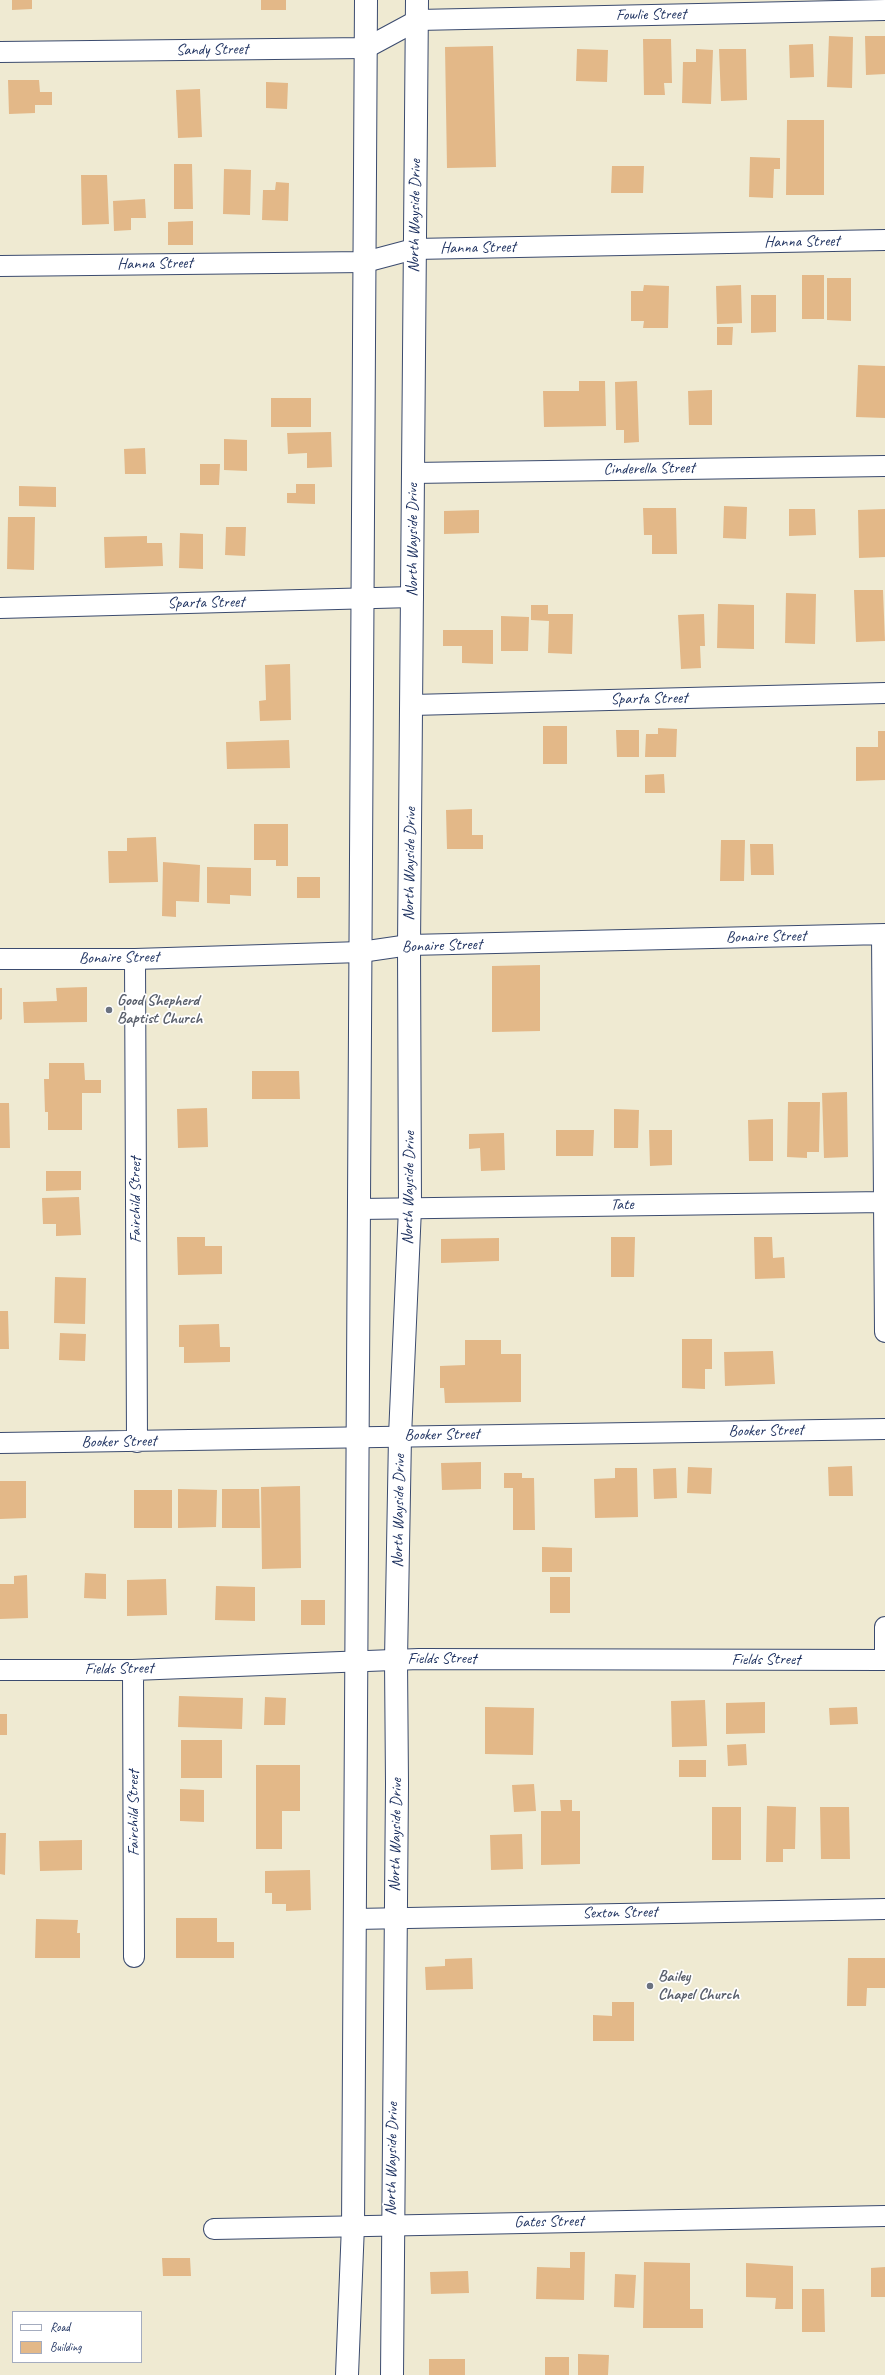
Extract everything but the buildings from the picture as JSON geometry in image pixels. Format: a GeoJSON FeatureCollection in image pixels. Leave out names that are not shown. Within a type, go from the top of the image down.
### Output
{"type":"FeatureCollection","features":[{"type":"Feature","properties":{"kind":"main road"},"geometry":{"type":"LineString","coordinates":[[347,2375],[353,2225],[366,0]]}},
{"type":"Feature","properties":{"kind":"main road","name":"North Wayside Drive"},"geometry":{"type":"LineString","coordinates":[[392,2375],[392,2225],[397,1784],[396,1660],[400,1436],[410,1208],[409,945],[413,597],[414,249],[418,10]]}},
{"type":"Feature","properties":{"kind":"street","name":"Sandy Street"},"geometry":{"type":"LineString","coordinates":[[0,52],[366,48],[418,10]]}},
{"type":"Feature","properties":{"kind":"street","name":"Fowlie Street"},"geometry":{"type":"LineString","coordinates":[[418,10],[885,10]]}},
{"type":"Feature","properties":{"kind":"street","name":"Hanna Street"},"geometry":{"type":"LineString","coordinates":[[0,266],[365,262],[414,249],[885,240]]}},
{"type":"Feature","properties":{"kind":"street","name":"Cinderella Street"},"geometry":{"type":"LineString","coordinates":[[413,473],[885,466]]}},
{"type":"Feature","properties":{"kind":"street","name":"Sparta Street"},"geometry":{"type":"LineString","coordinates":[[0,608],[413,597]]}},
{"type":"Feature","properties":{"kind":"street","name":"Sparta Street"},"geometry":{"type":"LineString","coordinates":[[412,705],[885,693]]}},
{"type":"Feature","properties":{"kind":"street","name":"Bonaire Street"},"geometry":{"type":"LineString","coordinates":[[0,959],[135,959],[361,952],[409,945],[884,935]]}},
{"type":"Feature","properties":{"kind":"street"},"geometry":{"type":"LineString","coordinates":[[884,935],[885,1332]]}},
{"type":"Feature","properties":{"kind":"street","name":"Fairchild Street"},"geometry":{"type":"LineString","coordinates":[[135,959],[137,1442]]}},
{"type":"Feature","properties":{"kind":"street","name":"Tate"},"geometry":{"type":"LineString","coordinates":[[359,1209],[884,1202]]}},
{"type":"Feature","properties":{"kind":"street","name":"Booker Street"},"geometry":{"type":"LineString","coordinates":[[0,1443],[885,1429]]}},
{"type":"Feature","properties":{"kind":"street"},"geometry":{"type":"LineString","coordinates":[[885,1627],[885,1660]]}},
{"type":"Feature","properties":{"kind":"street","name":"Fields Street"},"geometry":{"type":"LineString","coordinates":[[0,1670],[133,1670],[396,1660],[885,1660]]}},
{"type":"Feature","properties":{"kind":"street","name":"Fairchild Street"},"geometry":{"type":"LineString","coordinates":[[133,1670],[134,1957]]}},
{"type":"Feature","properties":{"kind":"street","name":"Sexton Street"},"geometry":{"type":"LineString","coordinates":[[355,1919],[395,1916],[885,1909]]}},
{"type":"Feature","properties":{"kind":"street","name":"Gates Street"},"geometry":{"type":"LineString","coordinates":[[214,2229],[353,2225],[885,2216]]}},
{"type":"Feature","properties":{"kind":"place","name":"Good Shepherd Baptist Church"},"geometry":{"type":"Point","coordinates":[109,1010]}},
{"type":"Feature","properties":{"kind":"place","name":"Bailey Chapel Church"},"geometry":{"type":"Point","coordinates":[650,1986]}}]}
